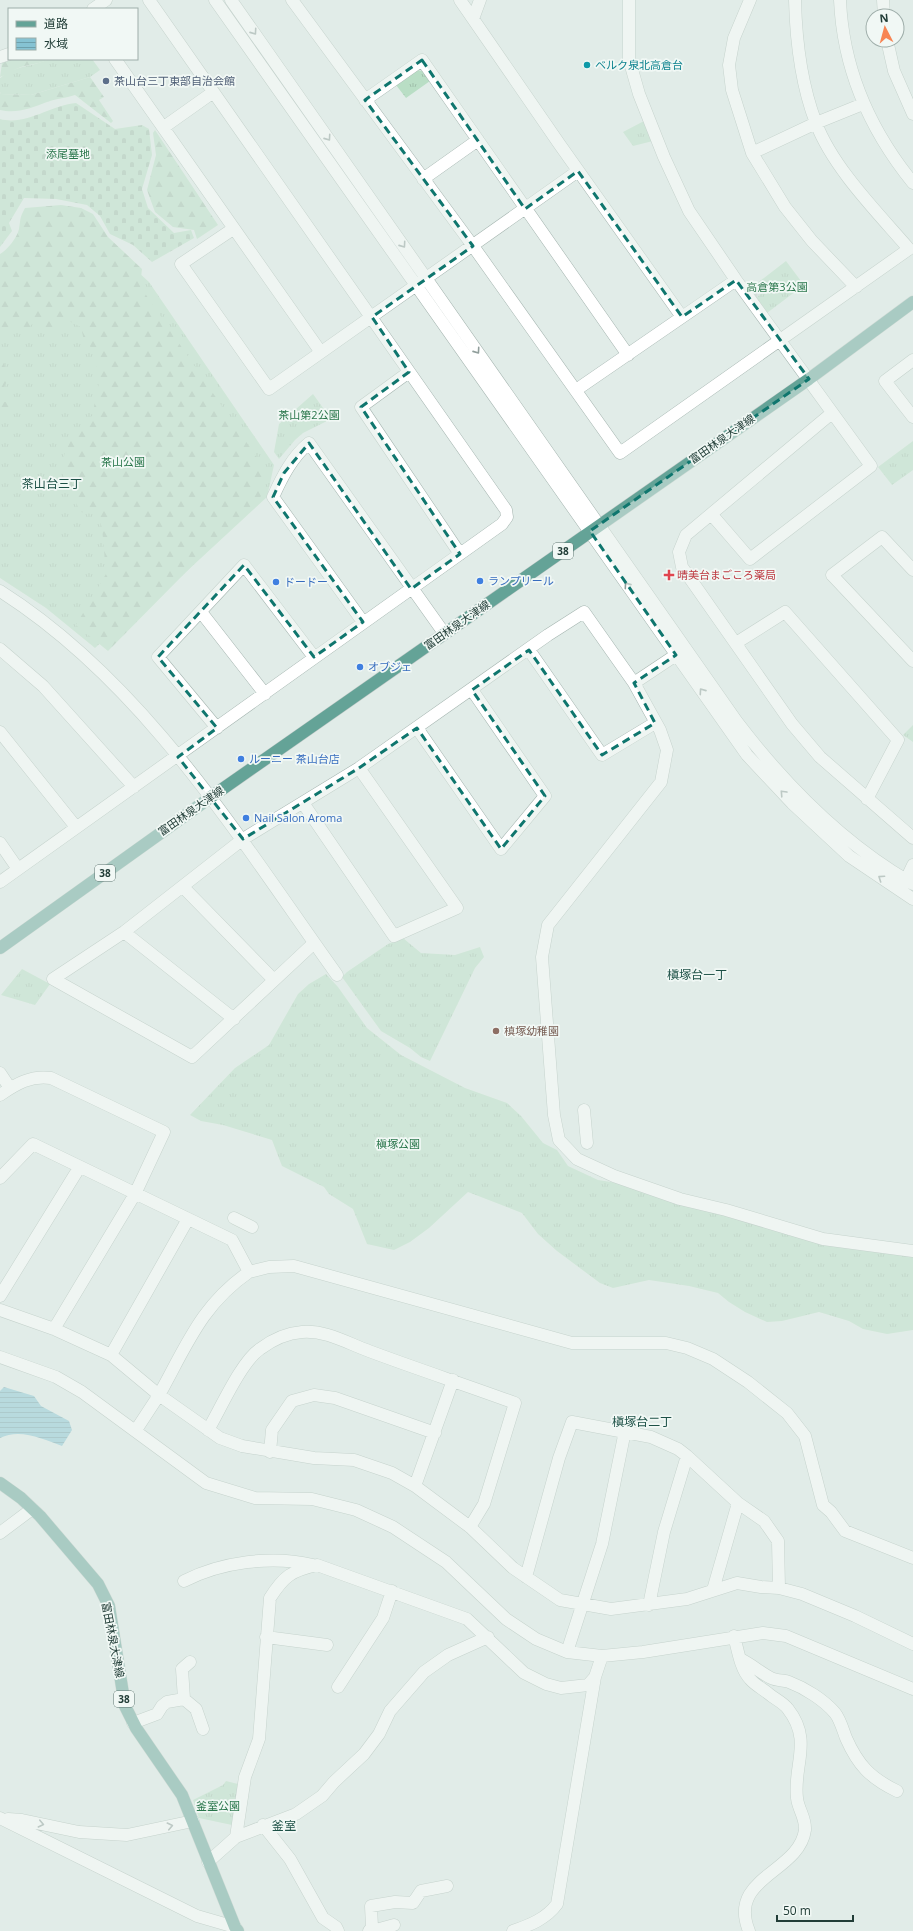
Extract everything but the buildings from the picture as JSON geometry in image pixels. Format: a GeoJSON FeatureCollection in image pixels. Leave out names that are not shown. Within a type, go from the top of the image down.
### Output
{"type":"FeatureCollection","features":[{"type":"Feature","properties":{"kind":"main road","name":"富田林泉大津線"},"geometry":{"type":"LineString","coordinates":[[0,948],[211,797],[808,379],[913,302]]}},
{"type":"Feature","properties":{"kind":"main road","name":"富田林泉大津線"},"geometry":{"type":"LineString","coordinates":[[0,1482],[32,1509],[98,1584],[108,1606],[125,1706],[133,1722],[182,1794],[236,1929]]}},
{"type":"Feature","properties":{"kind":"street"},"geometry":{"type":"LineString","coordinates":[[94,8],[106,0]]}},
{"type":"Feature","properties":{"kind":"street"},"geometry":{"type":"LineString","coordinates":[[0,882],[76,827],[178,757],[314,657],[502,524],[507,517],[506,510],[372,317],[212,93],[149,0]]}},
{"type":"Feature","properties":{"kind":"street"},"geometry":{"type":"LineString","coordinates":[[215,0],[416,287],[763,756],[792,788],[847,840],[906,885],[913,899]]}},
{"type":"Feature","properties":{"kind":"street"},"geometry":{"type":"LineString","coordinates":[[231,0],[427,279],[595,528],[676,655],[748,755],[792,803],[849,856],[906,885]]}},
{"type":"Feature","properties":{"kind":"street"},"geometry":{"type":"LineString","coordinates":[[292,0],[422,179],[473,246],[620,453],[909,249],[849,179],[816,123],[806,91],[799,53],[795,0]]}},
{"type":"Feature","properties":{"kind":"street"},"geometry":{"type":"LineString","coordinates":[[460,0],[578,171],[682,317]]}},
{"type":"Feature","properties":{"kind":"street"},"geometry":{"type":"LineString","coordinates":[[473,19],[480,0]]}},
{"type":"Feature","properties":{"kind":"street"},"geometry":{"type":"LineString","coordinates":[[629,0],[629,59],[639,94],[651,126],[689,211],[736,280],[871,466],[750,559],[712,515]]}},
{"type":"Feature","properties":{"kind":"street"},"geometry":{"type":"LineString","coordinates":[[750,0],[734,38],[729,65],[732,90],[752,153],[785,207],[812,241],[856,287]]}},
{"type":"Feature","properties":{"kind":"street"},"geometry":{"type":"LineString","coordinates":[[840,0],[845,44],[863,104],[884,144],[913,184]]}},
{"type":"Feature","properties":{"kind":"street"},"geometry":{"type":"LineString","coordinates":[[889,48],[894,71],[913,114]]}},
{"type":"Feature","properties":{"kind":"street"},"geometry":{"type":"LineString","coordinates":[[116,60],[320,352]]}},
{"type":"Feature","properties":{"kind":"street"},"geometry":{"type":"LineString","coordinates":[[364,100],[422,60],[628,355]]}},
{"type":"Feature","properties":{"kind":"street"},"geometry":{"type":"LineString","coordinates":[[164,127],[212,93]]}},
{"type":"Feature","properties":{"kind":"street"},"geometry":{"type":"LineString","coordinates":[[752,153],[816,123],[863,104]]}},
{"type":"Feature","properties":{"kind":"street"},"geometry":{"type":"LineString","coordinates":[[422,179],[478,140]]}},
{"type":"Feature","properties":{"kind":"street"},"geometry":{"type":"LineString","coordinates":[[233,229],[181,264],[269,389],[320,352],[416,287],[578,171]]}},
{"type":"Feature","properties":{"kind":"street"},"geometry":{"type":"LineString","coordinates":[[576,390],[736,280]]}},
{"type":"Feature","properties":{"kind":"street"},"geometry":{"type":"LineString","coordinates":[[913,360],[886,381],[913,417]]}},
{"type":"Feature","properties":{"kind":"street"},"geometry":{"type":"LineString","coordinates":[[409,372],[361,407],[460,554]]}},
{"type":"Feature","properties":{"kind":"street"},"geometry":{"type":"LineString","coordinates":[[832,413],[712,515],[686,535],[679,552],[682,567],[792,724],[820,758],[913,838]]}},
{"type":"Feature","properties":{"kind":"street"},"geometry":{"type":"LineString","coordinates":[[363,622],[273,497],[284,473],[300,450],[309,443],[444,634]]}},
{"type":"Feature","properties":{"kind":"street"},"geometry":{"type":"LineString","coordinates":[[913,570],[882,538],[832,576],[913,662]]}},
{"type":"Feature","properties":{"kind":"street"},"geometry":{"type":"LineString","coordinates":[[217,728],[158,657],[244,565],[314,657]]}},
{"type":"Feature","properties":{"kind":"street"},"geometry":{"type":"LineString","coordinates":[[0,591],[27,608],[56,630],[92,662],[123,693],[211,797],[243,839],[337,975]]}},
{"type":"Feature","properties":{"kind":"street"},"geometry":{"type":"LineString","coordinates":[[201,612],[265,694]]}},
{"type":"Feature","properties":{"kind":"street"},"geometry":{"type":"LineString","coordinates":[[314,943],[192,1057],[53,979],[124,932],[243,839],[359,768],[584,612],[634,683],[660,730],[667,750],[661,782],[548,925],[542,957],[554,1115],[559,1140],[577,1160],[614,1176],[680,1199],[726,1210],[823,1239],[913,1251]]}},
{"type":"Feature","properties":{"kind":"street"},"geometry":{"type":"LineString","coordinates":[[736,644],[785,612],[898,740],[867,799]]}},
{"type":"Feature","properties":{"kind":"street"},"geometry":{"type":"LineString","coordinates":[[0,649],[43,686],[134,787]]}},
{"type":"Feature","properties":{"kind":"street"},"geometry":{"type":"LineString","coordinates":[[529,650],[602,755],[655,723]]}},
{"type":"Feature","properties":{"kind":"street"},"geometry":{"type":"LineString","coordinates":[[634,683],[676,655]]}},
{"type":"Feature","properties":{"kind":"street"},"geometry":{"type":"LineString","coordinates":[[417,728],[501,849],[545,796],[472,690]]}},
{"type":"Feature","properties":{"kind":"street"},"geometry":{"type":"LineString","coordinates":[[0,732],[76,827]]}},
{"type":"Feature","properties":{"kind":"street"},"geometry":{"type":"LineString","coordinates":[[302,804],[394,936],[457,908],[359,768]]}},
{"type":"Feature","properties":{"kind":"street"},"geometry":{"type":"LineString","coordinates":[[0,843],[18,869]]}},
{"type":"Feature","properties":{"kind":"street"},"geometry":{"type":"LineString","coordinates":[[906,885],[913,865]]}},
{"type":"Feature","properties":{"kind":"street"},"geometry":{"type":"LineString","coordinates":[[183,887],[274,980]]}},
{"type":"Feature","properties":{"kind":"street"},"geometry":{"type":"LineString","coordinates":[[124,932],[234,1019]]}},
{"type":"Feature","properties":{"kind":"street"},"geometry":{"type":"LineString","coordinates":[[0,1073],[10,1088]]}},
{"type":"Feature","properties":{"kind":"street"},"geometry":{"type":"LineString","coordinates":[[0,1096],[25,1079],[43,1076],[51,1078],[164,1132],[135,1194],[54,1329]]}},
{"type":"Feature","properties":{"kind":"street"},"geometry":{"type":"LineString","coordinates":[[584,1110],[587,1143]]}},
{"type":"Feature","properties":{"kind":"street"},"geometry":{"type":"LineString","coordinates":[[0,1178],[33,1144],[79,1168],[232,1240],[249,1272]]}},
{"type":"Feature","properties":{"kind":"street"},"geometry":{"type":"LineString","coordinates":[[0,1296],[79,1168]]}},
{"type":"Feature","properties":{"kind":"street"},"geometry":{"type":"LineString","coordinates":[[234,1218],[252,1227]]}},
{"type":"Feature","properties":{"kind":"street"},"geometry":{"type":"LineString","coordinates":[[112,1355],[188,1219]]}},
{"type":"Feature","properties":{"kind":"street"},"geometry":{"type":"LineString","coordinates":[[136,1430],[159,1396],[200,1320],[219,1296],[249,1272],[268,1267],[294,1266],[572,1343],[666,1343],[687,1348],[713,1359],[748,1382],[787,1413],[805,1436],[823,1505],[831,1512],[845,1531],[913,1558]]}},
{"type":"Feature","properties":{"kind":"street"},"geometry":{"type":"LineString","coordinates":[[0,1310],[54,1329],[112,1355],[159,1396],[220,1438],[242,1446],[270,1452],[314,1458],[354,1460],[392,1473],[415,1486],[470,1527],[514,1568],[560,1600],[611,1609],[687,1599],[737,1584],[779,1588],[802,1594],[855,1616],[913,1644]]}},
{"type":"Feature","properties":{"kind":"street"},"geometry":{"type":"LineString","coordinates":[[208,1430],[247,1362],[259,1349],[278,1338],[302,1332],[324,1333],[369,1351],[453,1380],[515,1403],[484,1504],[470,1527]]}},
{"type":"Feature","properties":{"kind":"street"},"geometry":{"type":"LineString","coordinates":[[0,1357],[56,1377],[82,1392],[136,1430],[206,1483],[255,1498],[312,1499],[356,1510],[393,1527],[446,1562],[506,1619],[536,1639],[567,1652],[602,1656],[643,1652],[734,1636],[763,1633],[786,1636],[913,1690]]}},
{"type":"Feature","properties":{"kind":"street"},"geometry":{"type":"LineString","coordinates":[[415,1486],[435,1434],[453,1380]]}},
{"type":"Feature","properties":{"kind":"street"},"geometry":{"type":"LineString","coordinates":[[270,1452],[272,1430],[292,1401],[314,1396],[335,1398],[435,1434]]}},
{"type":"Feature","properties":{"kind":"street"},"geometry":{"type":"LineString","coordinates":[[526,1577],[559,1458],[572,1422],[651,1437],[678,1449],[687,1456],[738,1503],[764,1521],[778,1540],[779,1588]]}},
{"type":"Feature","properties":{"kind":"street"},"geometry":{"type":"LineString","coordinates":[[567,1652],[602,1544],[625,1431]]}},
{"type":"Feature","properties":{"kind":"street"},"geometry":{"type":"LineString","coordinates":[[649,1605],[664,1532],[687,1456]]}},
{"type":"Feature","properties":{"kind":"street"},"geometry":{"type":"LineString","coordinates":[[713,1590],[738,1503]]}},
{"type":"Feature","properties":{"kind":"street"},"geometry":{"type":"LineString","coordinates":[[0,1533],[32,1509]]}},
{"type":"Feature","properties":{"kind":"street"},"geometry":{"type":"LineString","coordinates":[[184,1581],[211,1570],[256,1562],[297,1561],[317,1565],[467,1619],[488,1637],[524,1673],[546,1684],[561,1688],[588,1685],[595,1677]]}},
{"type":"Feature","properties":{"kind":"street"},"geometry":{"type":"LineString","coordinates":[[236,1837],[244,1776],[259,1739],[270,1598],[281,1581],[297,1570],[317,1565]]}},
{"type":"Feature","properties":{"kind":"street"},"geometry":{"type":"LineString","coordinates":[[338,1687],[383,1618],[392,1591]]}},
{"type":"Feature","properties":{"kind":"street"},"geometry":{"type":"LineString","coordinates":[[734,1636],[740,1659],[750,1679],[788,1708],[795,1720],[802,1749],[797,1778],[797,1799],[803,1814],[805,1829],[800,1844],[792,1854],[751,1891],[745,1906],[745,1920],[748,1930]]}},
{"type":"Feature","properties":{"kind":"street"},"geometry":{"type":"LineString","coordinates":[[266,1637],[327,1645]]}},
{"type":"Feature","properties":{"kind":"street"},"geometry":{"type":"LineString","coordinates":[[208,1862],[236,1837],[296,1814],[322,1796],[334,1782],[364,1754],[379,1734],[390,1711],[424,1672],[448,1655],[488,1637]]}},
{"type":"Feature","properties":{"kind":"street"},"geometry":{"type":"LineString","coordinates":[[513,1931],[533,1924],[550,1914],[558,1904],[595,1677],[602,1656]]}},
{"type":"Feature","properties":{"kind":"street"},"geometry":{"type":"LineString","coordinates":[[740,1659],[754,1666],[772,1679],[789,1682],[810,1692],[836,1713],[854,1755],[868,1773],[880,1783],[897,1791]]}},
{"type":"Feature","properties":{"kind":"street"},"geometry":{"type":"LineString","coordinates":[[190,1662],[182,1669],[184,1699],[196,1709],[203,1729]]}},
{"type":"Feature","properties":{"kind":"street"},"geometry":{"type":"LineString","coordinates":[[133,1722],[157,1714],[162,1706],[167,1702],[184,1699]]}},
{"type":"Feature","properties":{"kind":"street"},"geometry":{"type":"LineString","coordinates":[[1,1819],[22,1820],[79,1832],[127,1835],[193,1821]]}},
{"type":"Feature","properties":{"kind":"street"},"geometry":{"type":"LineString","coordinates":[[1,1819],[197,1916],[236,1929]]}},
{"type":"Feature","properties":{"kind":"street"},"geometry":{"type":"LineString","coordinates":[[264,1825],[290,1859],[323,1918],[336,1927],[338,1931]]}},
{"type":"Feature","properties":{"kind":"street"},"geometry":{"type":"LineString","coordinates":[[369,1931],[372,1927],[371,1906],[396,1902],[413,1903],[421,1891],[447,1886]]}},
{"type":"Feature","properties":{"kind":"street"},"geometry":{"type":"LineString","coordinates":[[372,1931],[394,1925]]}},
{"type":"Feature","properties":{"kind":"highlighted area"},"geometry":{"type":"Polygon","coordinates":[[[422,60],[525,209],[578,171],[682,317],[736,280],[809,379],[590,531],[676,655],[634,683],[655,723],[602,755],[529,650],[472,690],[545,796],[501,849],[417,728],[359,768],[243,839],[178,757],[217,728],[158,657],[244,565],[314,657],[363,622],[273,497],[284,473],[309,443],[411,589],[460,554],[361,407],[409,372],[372,317],[473,246],[365,100],[422,60]]]}},
{"type":"Feature","properties":{"kind":"shaded area"},"geometry":{"type":"Polygon","coordinates":[[[756,284],[763,293],[756,298],[749,289],[756,284]]]}},
{"type":"Feature","properties":{"kind":"green space"},"geometry":{"type":"Polygon","coordinates":[[[11,60],[48,60],[21,67],[0,77],[2,63],[11,60]]]}},
{"type":"Feature","properties":{"kind":"green space"},"geometry":{"type":"Polygon","coordinates":[[[46,60],[93,60],[100,70],[90,77],[31,95],[1,94],[0,78],[17,68],[46,60]]]}},
{"type":"Feature","properties":{"kind":"green space"},"geometry":{"type":"Polygon","coordinates":[[[417,70],[422,71],[430,81],[406,98],[396,85],[417,70]]]}},
{"type":"Feature","properties":{"kind":"green space"},"geometry":{"type":"Polygon","coordinates":[[[90,77],[104,97],[99,100],[113,121],[111,123],[75,95],[50,101],[24,110],[0,110],[0,92],[1,94],[31,95],[90,77]]]}},
{"type":"Feature","properties":{"kind":"green space","name":"添尾墓地"},"geometry":{"type":"Polygon","coordinates":[[[76,103],[115,129],[142,125],[149,129],[152,155],[142,189],[148,208],[174,233],[191,230],[194,238],[152,262],[133,245],[110,234],[100,216],[87,205],[56,199],[24,198],[9,223],[12,231],[0,247],[0,119],[19,120],[29,118],[57,107],[76,103]]]}},
{"type":"Feature","properties":{"kind":"green space"},"geometry":{"type":"Polygon","coordinates":[[[644,121],[653,141],[633,146],[623,132],[644,121]]]}},
{"type":"Feature","properties":{"kind":"green space"},"geometry":{"type":"Polygon","coordinates":[[[155,130],[218,225],[197,239],[194,230],[173,227],[155,212],[147,190],[156,155],[153,133],[155,130]]]}},
{"type":"Feature","properties":{"kind":"green space","name":"茶山公園"},"geometry":{"type":"Polygon","coordinates":[[[61,205],[81,208],[93,214],[108,237],[142,269],[140,286],[266,471],[265,492],[108,651],[76,625],[106,574],[102,527],[97,515],[81,512],[64,481],[62,464],[73,435],[92,416],[99,383],[94,350],[84,341],[81,327],[67,320],[60,327],[49,328],[32,324],[28,329],[23,330],[17,327],[9,333],[1,344],[7,381],[0,394],[0,254],[9,247],[14,240],[25,208],[61,205]]]}},
{"type":"Feature","properties":{"kind":"green space","name":"茶山公園"},"geometry":{"type":"Polygon","coordinates":[[[83,221],[149,282],[274,465],[267,497],[120,633],[116,629],[95,648],[46,608],[0,578],[0,268],[83,221]]]}},
{"type":"Feature","properties":{"kind":"green space","name":"高倉第3公園"},"geometry":{"type":"Polygon","coordinates":[[[786,261],[804,285],[767,313],[756,298],[762,293],[756,284],[786,261]]]}},
{"type":"Feature","properties":{"kind":"green space","name":"茶山第2公園"},"geometry":{"type":"Polygon","coordinates":[[[313,394],[331,419],[303,433],[279,459],[274,452],[279,424],[313,394]]]}},
{"type":"Feature","properties":{"kind":"green space"},"geometry":{"type":"Polygon","coordinates":[[[0,402],[6,402],[14,408],[7,417],[0,418],[0,402]]]}},
{"type":"Feature","properties":{"kind":"green space"},"geometry":{"type":"Polygon","coordinates":[[[913,441],[913,470],[892,485],[878,467],[913,441]]]}},
{"type":"Feature","properties":{"kind":"green space"},"geometry":{"type":"Polygon","coordinates":[[[913,725],[913,742],[903,735],[913,725]]]}},
{"type":"Feature","properties":{"kind":"green space"},"geometry":{"type":"Polygon","coordinates":[[[403,938],[421,953],[455,955],[480,947],[484,957],[475,968],[430,1061],[421,1057],[410,1048],[381,1031],[342,977],[388,944],[403,938]]]}},
{"type":"Feature","properties":{"kind":"green space"},"geometry":{"type":"Polygon","coordinates":[[[22,969],[50,984],[35,1005],[1,995],[22,969]]]}},
{"type":"Feature","properties":{"kind":"green space","name":"槇塚公園"},"geometry":{"type":"Polygon","coordinates":[[[326,974],[338,987],[367,1028],[401,1055],[465,1088],[507,1103],[521,1116],[543,1143],[557,1150],[568,1166],[598,1180],[617,1183],[913,1256],[913,1330],[887,1334],[863,1329],[849,1321],[819,1312],[782,1321],[767,1322],[745,1312],[718,1293],[689,1286],[649,1280],[613,1288],[600,1283],[557,1251],[538,1234],[522,1213],[468,1192],[429,1228],[410,1242],[394,1250],[367,1244],[353,1209],[329,1194],[324,1187],[282,1166],[272,1140],[223,1125],[201,1121],[190,1115],[235,1068],[269,1045],[298,994],[309,984],[326,974]]]}},
{"type":"Feature","properties":{"kind":"green space","name":"釜室公園"},"geometry":{"type":"Polygon","coordinates":[[[226,1781],[238,1784],[232,1825],[199,1818],[193,1800],[223,1785],[226,1781]]]}},
{"type":"Feature","properties":{"kind":"water"},"geometry":{"type":"Polygon","coordinates":[[[4,1387],[34,1396],[41,1406],[69,1421],[72,1430],[62,1446],[23,1434],[8,1435],[0,1438],[0,1391],[4,1387]]]}},
{"type":"Feature","properties":{"kind":"place","name":"ベルク泉北高倉台"},"geometry":{"type":"Point","coordinates":[587,65]}},
{"type":"Feature","properties":{"kind":"place","name":"茶山台三丁東部自治会館"},"geometry":{"type":"Point","coordinates":[106,81]}},
{"type":"Feature","properties":{"kind":"place","name":"晴美台まごころ薬局"},"geometry":{"type":"Point","coordinates":[669,575]}},
{"type":"Feature","properties":{"kind":"place","name":"ランプリール"},"geometry":{"type":"Point","coordinates":[480,581]}},
{"type":"Feature","properties":{"kind":"place","name":"ドードー"},"geometry":{"type":"Point","coordinates":[276,582]}},
{"type":"Feature","properties":{"kind":"place","name":"オブジェ"},"geometry":{"type":"Point","coordinates":[360,667]}},
{"type":"Feature","properties":{"kind":"place","name":"ルーニー 茶山台店"},"geometry":{"type":"Point","coordinates":[241,759]}},
{"type":"Feature","properties":{"kind":"place","name":"Nail Salon Aroma"},"geometry":{"type":"Point","coordinates":[246,818]}},
{"type":"Feature","properties":{"kind":"place","name":"槙塚幼稚園"},"geometry":{"type":"Point","coordinates":[496,1031]}},
{"type":"Feature","properties":{"kind":"district","name":"茶山台三丁"},"geometry":{"type":"Point","coordinates":[52,484]}},
{"type":"Feature","properties":{"kind":"district","name":"槇塚台一丁"},"geometry":{"type":"Point","coordinates":[697,975]}},
{"type":"Feature","properties":{"kind":"district","name":"槇塚台二丁"},"geometry":{"type":"Point","coordinates":[642,1422]}},
{"type":"Feature","properties":{"kind":"district","name":"釜室"},"geometry":{"type":"Point","coordinates":[284,1826]}}]}
